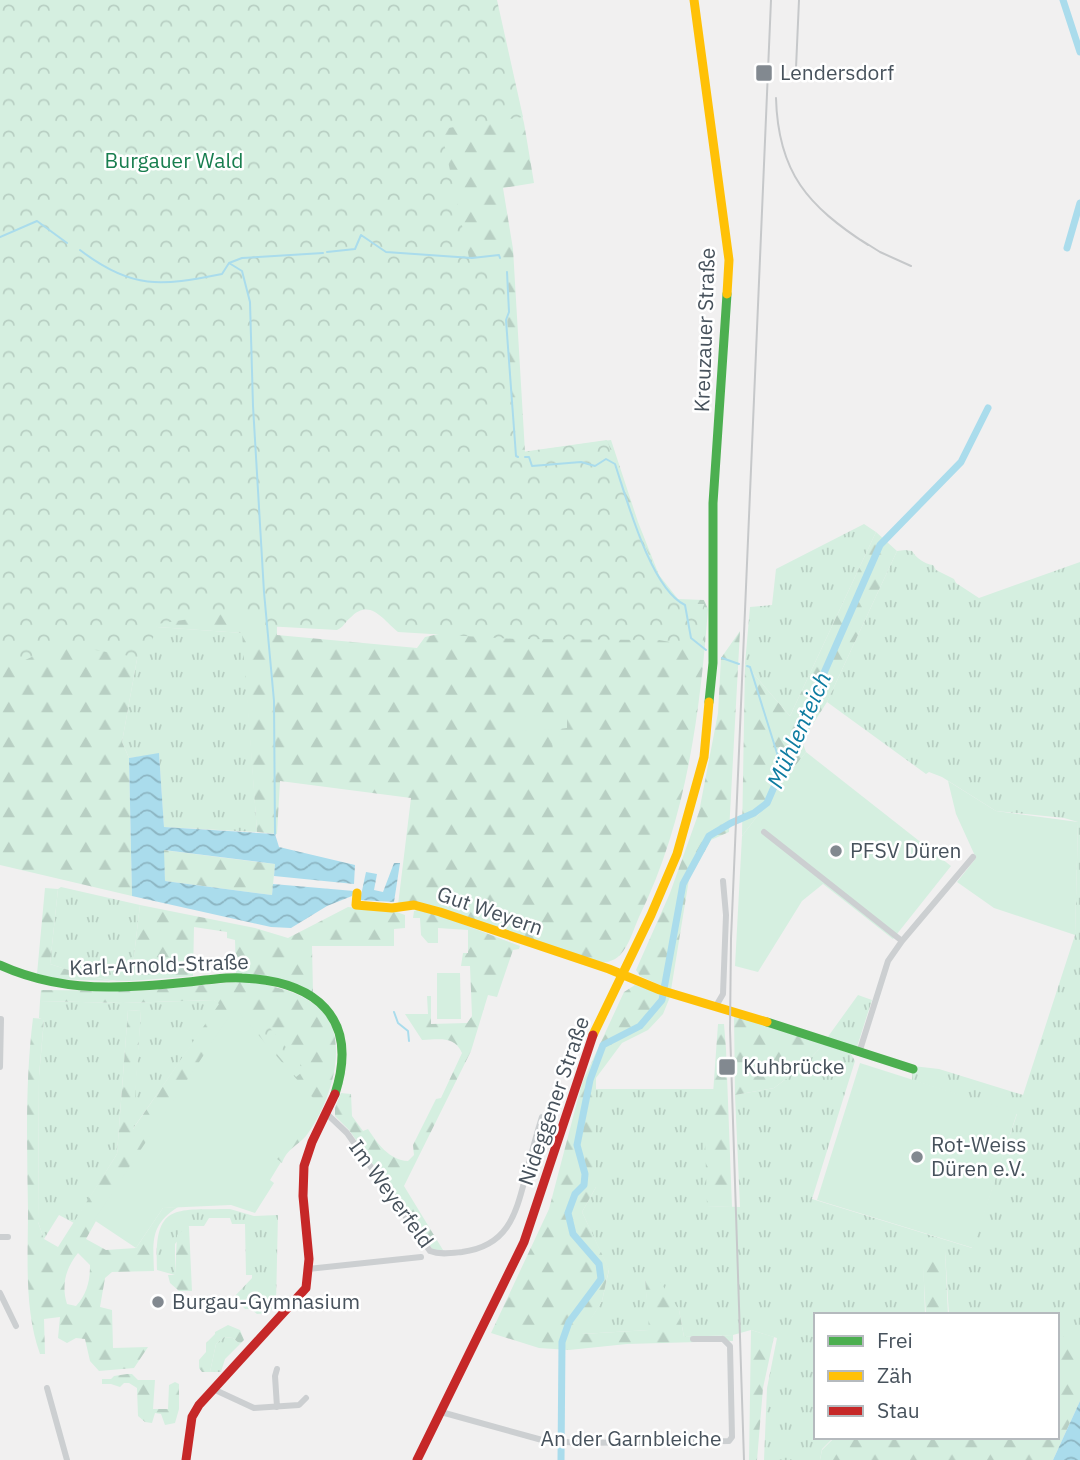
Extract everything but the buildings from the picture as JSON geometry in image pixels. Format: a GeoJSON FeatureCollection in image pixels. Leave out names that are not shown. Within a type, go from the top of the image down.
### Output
{"type":"FeatureCollection","features":[{"type":"Feature","properties":{"kind":"main road","name":"Kreuzauer Straße"},"geometry":{"type":"LineString","coordinates":[[694,0],[729,260],[713,503],[713,663]]}},
{"type":"Feature","properties":{"kind":"main road","name":"Nideggener Straße"},"geometry":{"type":"LineString","coordinates":[[416,1460],[524,1242],[576,1079],[597,1024],[670,872],[704,757],[713,663]]}},
{"type":"Feature","properties":{"kind":"main road","name":"Gut Weyern"},"geometry":{"type":"LineString","coordinates":[[357,893],[356,905],[392,908],[414,905],[622,974]]}},
{"type":"Feature","properties":{"kind":"main road","name":"Karl-Arnold-Straße"},"geometry":{"type":"LineString","coordinates":[[0,965],[49,984],[109,987],[248,978],[293,988],[323,1005],[337,1024],[340,1073],[337,1088],[327,1114],[310,1144],[302,1174],[308,1281],[303,1294],[213,1389],[192,1417],[186,1460]]}},
{"type":"Feature","properties":{"kind":"main road"},"geometry":{"type":"LineString","coordinates":[[622,974],[672,994],[802,1032],[913,1069]]}},
{"type":"Feature","properties":{"kind":"street"},"geometry":{"type":"LineString","coordinates":[[764,832],[901,941]]}},
{"type":"Feature","properties":{"kind":"street"},"geometry":{"type":"LineString","coordinates":[[859,1053],[888,961],[901,941],[973,857]]}},
{"type":"Feature","properties":{"kind":"street"},"geometry":{"type":"LineString","coordinates":[[716,1006],[723,994],[726,915],[723,881]]}},
{"type":"Feature","properties":{"kind":"street"},"geometry":{"type":"LineString","coordinates":[[0,1067],[1,1019]]}},
{"type":"Feature","properties":{"kind":"street","name":"Im Weyerfeld"},"geometry":{"type":"LineString","coordinates":[[327,1114],[347,1133],[430,1251],[443,1254],[470,1251],[491,1242],[508,1228],[517,1210],[542,1117]]}},
{"type":"Feature","properties":{"kind":"street"},"geometry":{"type":"LineString","coordinates":[[308,1269],[421,1257]]}},
{"type":"Feature","properties":{"kind":"street"},"geometry":{"type":"LineString","coordinates":[[0,1293],[16,1326]]}},
{"type":"Feature","properties":{"kind":"street","name":"An der Garnbleiche"},"geometry":{"type":"LineString","coordinates":[[441,1412],[523,1436],[571,1443],[732,1439],[730,1346],[723,1339],[693,1339]]}},
{"type":"Feature","properties":{"kind":"street"},"geometry":{"type":"LineString","coordinates":[[277,1369],[277,1407]]}},
{"type":"Feature","properties":{"kind":"street"},"geometry":{"type":"LineString","coordinates":[[47,1388],[67,1460]]}},
{"type":"Feature","properties":{"kind":"street"},"geometry":{"type":"LineString","coordinates":[[213,1389],[250,1408],[299,1405],[306,1398]]}},
{"type":"Feature","properties":{"kind":"green space","name":"Burgauer Wald"},"geometry":{"type":"Polygon","coordinates":[[[0,0],[493,0],[524,123],[534,183],[503,188],[513,249],[525,452],[611,440],[659,575],[678,599],[704,600],[708,609],[695,728],[679,805],[655,881],[626,947],[615,959],[595,963],[492,926],[398,905],[411,798],[280,781],[277,834],[257,832],[242,633],[143,626],[122,742],[129,758],[132,896],[0,865],[0,0]],[[275,344],[277,635],[417,648],[425,637],[439,634],[275,344]]]}},
{"type":"Feature","properties":{"kind":"green space","name":"Burgauer Wald"},"geometry":{"type":"Polygon","coordinates":[[[0,0],[497,0],[523,117],[441,129],[470,262],[508,265],[507,316],[515,453],[607,440],[645,546],[664,584],[680,601],[704,604],[703,648],[659,640],[516,639],[398,632],[370,610],[357,612],[337,630],[265,626],[251,633],[248,610],[157,624],[147,659],[55,643],[22,661],[15,661],[0,652],[0,0]]]}},
{"type":"Feature","properties":{"kind":"green space"},"geometry":{"type":"Polygon","coordinates":[[[864,524],[876,532],[790,716],[745,664],[750,607],[772,605],[776,569],[864,524]]]}},
{"type":"Feature","properties":{"kind":"green space"},"geometry":{"type":"Polygon","coordinates":[[[876,532],[897,551],[827,702],[802,741],[806,752],[742,836],[745,664],[790,716],[876,532]]]}},
{"type":"Feature","properties":{"kind":"green space"},"geometry":{"type":"Polygon","coordinates":[[[897,551],[912,551],[921,560],[933,565],[936,570],[954,579],[979,598],[1080,562],[1080,1336],[1059,1338],[1059,1313],[949,1313],[945,1251],[923,1251],[925,1313],[814,1313],[814,1439],[832,1439],[822,1449],[820,1460],[764,1460],[767,1388],[777,1338],[751,1330],[733,1335],[684,1337],[679,1310],[645,1279],[650,1330],[581,1334],[602,1301],[609,1270],[582,1212],[596,1187],[596,1089],[715,1089],[707,1206],[740,1207],[735,1095],[774,1088],[803,1066],[824,1044],[851,1054],[855,1061],[812,1199],[972,1248],[1017,1114],[912,1080],[913,1066],[939,1069],[1023,1095],[1075,935],[1078,822],[1064,818],[996,811],[942,777],[929,772],[926,774],[827,702],[897,551]]]}},
{"type":"Feature","properties":{"kind":"green space"},"geometry":{"type":"Polygon","coordinates":[[[143,626],[243,633],[257,832],[164,827],[159,754],[129,758],[122,742],[143,626]]]}},
{"type":"Feature","properties":{"kind":"green space"},"geometry":{"type":"Polygon","coordinates":[[[740,631],[729,832],[711,840],[689,879],[671,990],[640,976],[636,970],[670,893],[699,812],[718,713],[721,658],[740,631]]]}},
{"type":"Feature","properties":{"kind":"green space"},"geometry":{"type":"Polygon","coordinates":[[[567,713],[567,728],[559,729],[564,747],[555,748],[555,751],[551,729],[520,731],[520,717],[567,713]]]}},
{"type":"Feature","properties":{"kind":"green space","name":"PFSV Düren"},"geometry":{"type":"Polygon","coordinates":[[[806,752],[951,866],[893,939],[823,884],[802,901],[758,972],[735,966],[742,836],[806,752]]]}},
{"type":"Feature","properties":{"kind":"green space"},"geometry":{"type":"Polygon","coordinates":[[[948,781],[996,811],[1078,822],[1075,935],[994,908],[957,882],[976,858],[956,814],[948,781]]]}},
{"type":"Feature","properties":{"kind":"green space"},"geometry":{"type":"Polygon","coordinates":[[[163,850],[275,864],[272,895],[165,881],[163,850]]]}},
{"type":"Feature","properties":{"kind":"green space"},"geometry":{"type":"Polygon","coordinates":[[[61,887],[140,905],[131,981],[80,974],[50,964],[58,889],[61,887]]]}},
{"type":"Feature","properties":{"kind":"green space"},"geometry":{"type":"Polygon","coordinates":[[[45,888],[58,889],[50,964],[90,977],[114,981],[50,979],[37,974],[45,888]]]}},
{"type":"Feature","properties":{"kind":"green space"},"geometry":{"type":"Polygon","coordinates":[[[140,905],[255,928],[288,938],[348,907],[394,911],[405,915],[405,928],[394,929],[394,946],[312,946],[313,993],[271,977],[236,973],[235,940],[227,938],[227,932],[194,927],[193,976],[131,981],[140,905]]]}},
{"type":"Feature","properties":{"kind":"green space"},"geometry":{"type":"Polygon","coordinates":[[[414,911],[444,917],[520,946],[519,949],[513,950],[497,997],[488,995],[471,1051],[404,1186],[443,1250],[433,1250],[349,1130],[335,1116],[341,1093],[351,1094],[352,1116],[363,1131],[368,1129],[380,1145],[395,1158],[408,1161],[414,1155],[413,1145],[436,1099],[441,1098],[462,1053],[455,1043],[450,1041],[422,1040],[405,1014],[428,1014],[427,996],[431,996],[431,1024],[467,1023],[472,1016],[470,966],[461,966],[463,953],[468,953],[468,930],[438,928],[438,943],[428,943],[421,935],[420,918],[413,918],[414,911]]]}},
{"type":"Feature","properties":{"kind":"green space"},"geometry":{"type":"Polygon","coordinates":[[[437,973],[460,973],[461,1019],[437,1019],[437,973]]]}},
{"type":"Feature","properties":{"kind":"green space"},"geometry":{"type":"Polygon","coordinates":[[[247,981],[286,990],[305,998],[321,1010],[330,1023],[336,1056],[329,1091],[315,1123],[306,1136],[289,1151],[282,1163],[276,1159],[96,1221],[86,1239],[106,1250],[136,1248],[163,1208],[178,1207],[162,1220],[155,1234],[154,1271],[112,1272],[105,1278],[100,1307],[112,1310],[113,1348],[148,1347],[134,1368],[99,1371],[90,1361],[85,1339],[76,1338],[67,1343],[58,1338],[60,1317],[44,1319],[45,1354],[40,1354],[31,1320],[27,1114],[30,1042],[33,1018],[44,1019],[39,1076],[38,1222],[44,1239],[58,1247],[117,1154],[128,1010],[141,1011],[133,1129],[219,1004],[214,1000],[123,1003],[40,1001],[41,990],[139,991],[247,981]],[[78,1253],[70,1264],[65,1283],[67,1304],[76,1306],[83,1297],[90,1265],[78,1253]]]}},
{"type":"Feature","properties":{"kind":"green space"},"geometry":{"type":"Polygon","coordinates":[[[635,985],[670,997],[663,1014],[648,1030],[622,1043],[596,1078],[596,1187],[582,1212],[609,1269],[602,1301],[582,1334],[649,1330],[645,1279],[655,1274],[679,1310],[684,1337],[733,1335],[733,1341],[627,1344],[569,1350],[539,1348],[491,1333],[549,1209],[582,1083],[624,992],[635,985]]]}},
{"type":"Feature","properties":{"kind":"green space"},"geometry":{"type":"Polygon","coordinates":[[[858,995],[872,1000],[857,1047],[827,1038],[858,995]]]}},
{"type":"Feature","properties":{"kind":"green space"},"geometry":{"type":"Polygon","coordinates":[[[214,1000],[220,1004],[132,1130],[141,1011],[128,1010],[117,1154],[74,1223],[59,1215],[44,1239],[38,1222],[39,1076],[44,1020],[39,1018],[40,1001],[123,1003],[214,1000]]]}},
{"type":"Feature","properties":{"kind":"green space"},"geometry":{"type":"Polygon","coordinates":[[[235,1008],[319,1105],[277,1159],[281,1162],[270,1180],[274,1183],[255,1213],[231,1205],[163,1208],[136,1248],[94,1220],[235,1008]]]}},
{"type":"Feature","properties":{"kind":"green space"},"geometry":{"type":"Polygon","coordinates":[[[734,1014],[824,1044],[803,1066],[774,1088],[735,1095],[734,1014]]]}},
{"type":"Feature","properties":{"kind":"green space"},"geometry":{"type":"Polygon","coordinates":[[[265,1022],[305,1070],[296,1077],[256,1029],[265,1022]]]}},
{"type":"Feature","properties":{"kind":"green space"},"geometry":{"type":"Polygon","coordinates":[[[718,1024],[724,1024],[726,1049],[732,1207],[707,1206],[705,1139],[710,1136],[718,1024]]]}},
{"type":"Feature","properties":{"kind":"green space","name":"Rot-Weiss Düren e.V."},"geometry":{"type":"Polygon","coordinates":[[[860,1063],[1017,1113],[973,1248],[817,1200],[860,1063]]]}},
{"type":"Feature","properties":{"kind":"green space"},"geometry":{"type":"Polygon","coordinates":[[[230,1209],[254,1216],[278,1215],[276,1303],[269,1313],[257,1314],[251,1309],[245,1309],[234,1297],[252,1275],[246,1275],[245,1224],[232,1224],[230,1218],[209,1218],[204,1226],[189,1226],[175,1244],[175,1275],[157,1270],[159,1232],[171,1215],[181,1211],[230,1209]]]}},
{"type":"Feature","properties":{"kind":"green space"},"geometry":{"type":"Polygon","coordinates":[[[189,1226],[192,1291],[179,1291],[170,1283],[168,1275],[175,1275],[177,1235],[189,1226]]]}},
{"type":"Feature","properties":{"kind":"green space"},"geometry":{"type":"Polygon","coordinates":[[[945,1250],[948,1313],[926,1313],[922,1251],[945,1250]]]}},
{"type":"Feature","properties":{"kind":"green space"},"geometry":{"type":"Polygon","coordinates":[[[228,1325],[240,1330],[244,1340],[240,1344],[233,1338],[224,1337],[216,1344],[210,1372],[202,1372],[199,1360],[206,1352],[206,1343],[215,1332],[228,1325]]]}},
{"type":"Feature","properties":{"kind":"green space"},"geometry":{"type":"Polygon","coordinates":[[[751,1330],[774,1337],[763,1388],[757,1460],[749,1460],[751,1330]]]}},
{"type":"Feature","properties":{"kind":"green space"},"geometry":{"type":"Polygon","coordinates":[[[1077,1334],[1080,1336],[1080,1401],[1053,1460],[820,1460],[822,1450],[833,1439],[1059,1439],[1059,1338],[1077,1334]]]}},
{"type":"Feature","properties":{"kind":"green space"},"geometry":{"type":"Polygon","coordinates":[[[224,1337],[233,1338],[240,1344],[225,1359],[221,1372],[210,1372],[216,1344],[224,1337]]]}},
{"type":"Feature","properties":{"kind":"green space"},"geometry":{"type":"Polygon","coordinates":[[[132,1374],[138,1380],[155,1380],[153,1409],[168,1409],[169,1385],[175,1382],[179,1384],[179,1409],[175,1423],[165,1425],[161,1414],[155,1413],[152,1423],[145,1422],[138,1416],[137,1388],[129,1383],[120,1387],[102,1384],[102,1379],[132,1374]]]}},
{"type":"Feature","properties":{"kind":"water"},"geometry":{"type":"Polygon","coordinates":[[[159,753],[164,827],[275,834],[279,847],[355,865],[354,884],[274,876],[275,864],[164,850],[165,881],[272,895],[273,884],[354,891],[352,896],[327,906],[291,928],[271,927],[132,896],[129,758],[159,753]]]}},
{"type":"Feature","properties":{"kind":"water"},"geometry":{"type":"Polygon","coordinates":[[[394,863],[400,863],[394,902],[360,900],[366,872],[377,874],[374,890],[383,892],[394,863]]]}},
{"type":"Feature","properties":{"kind":"water"},"geometry":{"type":"Polygon","coordinates":[[[1080,1401],[1080,1460],[1053,1460],[1080,1401]]]}},
{"type":"Feature","properties":{"kind":"waterway","name":"Mühlenteich"},"geometry":{"type":"LineString","coordinates":[[1063,0],[1080,52]]}},
{"type":"Feature","properties":{"kind":"waterway","name":"Mühlenteich"},"geometry":{"type":"LineString","coordinates":[[1067,248],[1080,203]]}},
{"type":"Feature","properties":{"kind":"waterway"},"geometry":{"type":"LineString","coordinates":[[0,237],[37,221],[67,243]]}},
{"type":"Feature","properties":{"kind":"waterway"},"geometry":{"type":"LineString","coordinates":[[327,252],[355,249],[361,235],[386,252],[472,258],[499,255],[500,258]]}},
{"type":"Feature","properties":{"kind":"waterway"},"geometry":{"type":"LineString","coordinates":[[80,250],[116,272],[148,282],[181,281],[222,274],[229,263],[242,258],[323,253]]}},
{"type":"Feature","properties":{"kind":"waterway"},"geometry":{"type":"LineString","coordinates":[[229,263],[242,271],[250,302],[264,592],[274,701],[275,834]]}},
{"type":"Feature","properties":{"kind":"waterway"},"geometry":{"type":"LineString","coordinates":[[507,272],[509,312],[506,320],[518,457]]}},
{"type":"Feature","properties":{"kind":"waterway","name":"Mühlenteich"},"geometry":{"type":"LineString","coordinates":[[561,1460],[562,1342],[569,1322],[601,1279],[599,1264],[573,1234],[568,1213],[575,1194],[584,1185],[585,1174],[577,1145],[590,1080],[603,1045],[640,1026],[662,1000],[683,884],[709,836],[754,813],[767,803],[880,545],[961,462],[988,408]]}},
{"type":"Feature","properties":{"kind":"waterway"},"geometry":{"type":"LineString","coordinates":[[525,457],[529,457],[532,466],[581,462],[595,466],[606,459],[615,464],[633,520],[651,563],[673,596],[685,605],[691,638],[706,650]]}},
{"type":"Feature","properties":{"kind":"waterway"},"geometry":{"type":"LineString","coordinates":[[722,658],[739,664]]}},
{"type":"Feature","properties":{"kind":"waterway"},"geometry":{"type":"LineString","coordinates":[[747,666],[750,667],[782,769]]}},
{"type":"Feature","properties":{"kind":"waterway"},"geometry":{"type":"LineString","coordinates":[[394,1012],[398,1023],[408,1031],[409,1041]]}},
{"type":"Feature","properties":{"kind":"railway"},"geometry":{"type":"LineString","coordinates":[[744,1460],[730,1029],[731,939],[771,0]]}},
{"type":"Feature","properties":{"kind":"railway"},"geometry":{"type":"LineString","coordinates":[[796,68],[799,0]]}},
{"type":"Feature","properties":{"kind":"railway"},"geometry":{"type":"LineString","coordinates":[[776,98],[783,147],[800,185],[829,216],[868,245]]}},
{"type":"Feature","properties":{"kind":"railway"},"geometry":{"type":"LineString","coordinates":[[861,240],[911,266]]}},
{"type":"Feature","properties":{"kind":"traffic: fast"},"geometry":{"type":"LineString","coordinates":[[709,702],[713,663],[713,503],[727,294]]}},
{"type":"Feature","properties":{"kind":"traffic: fast"},"geometry":{"type":"LineString","coordinates":[[0,965],[40,979],[80,986],[133,986],[237,978],[268,981],[291,987],[310,996],[325,1008],[336,1024],[341,1044],[341,1067],[335,1094]]}},
{"type":"Feature","properties":{"kind":"traffic: fast"},"geometry":{"type":"LineString","coordinates":[[767,1022],[913,1069]]}},
{"type":"Feature","properties":{"kind":"traffic: slow"},"geometry":{"type":"LineString","coordinates":[[694,0],[729,260],[727,294]]}},
{"type":"Feature","properties":{"kind":"traffic: slow"},"geometry":{"type":"LineString","coordinates":[[593,1035],[677,854],[704,757],[709,702]]}},
{"type":"Feature","properties":{"kind":"traffic: slow"},"geometry":{"type":"LineString","coordinates":[[357,893],[356,905],[392,908],[414,905],[440,912],[609,969],[660,990],[767,1022]]}},
{"type":"Feature","properties":{"kind":"traffic: jam"},"geometry":{"type":"LineString","coordinates":[[417,1460],[524,1242],[593,1035]]}},
{"type":"Feature","properties":{"kind":"traffic: jam"},"geometry":{"type":"LineString","coordinates":[[186,1460],[192,1417],[199,1405],[306,1288],[309,1259],[303,1196],[304,1166],[312,1142],[335,1094]]}},
{"type":"Feature","properties":{"kind":"place","name":"Lendersdorf"},"geometry":{"type":"Point","coordinates":[764,73]}},
{"type":"Feature","properties":{"kind":"place","name":"PFSV Düren"},"geometry":{"type":"Point","coordinates":[836,851]}},
{"type":"Feature","properties":{"kind":"place","name":"Kuhbrücke"},"geometry":{"type":"Point","coordinates":[727,1067]}},
{"type":"Feature","properties":{"kind":"place","name":"Rot-Weiss Düren e.V."},"geometry":{"type":"Point","coordinates":[917,1157]}},
{"type":"Feature","properties":{"kind":"place","name":"Burgau-Gymnasium"},"geometry":{"type":"Point","coordinates":[158,1302]}}]}
